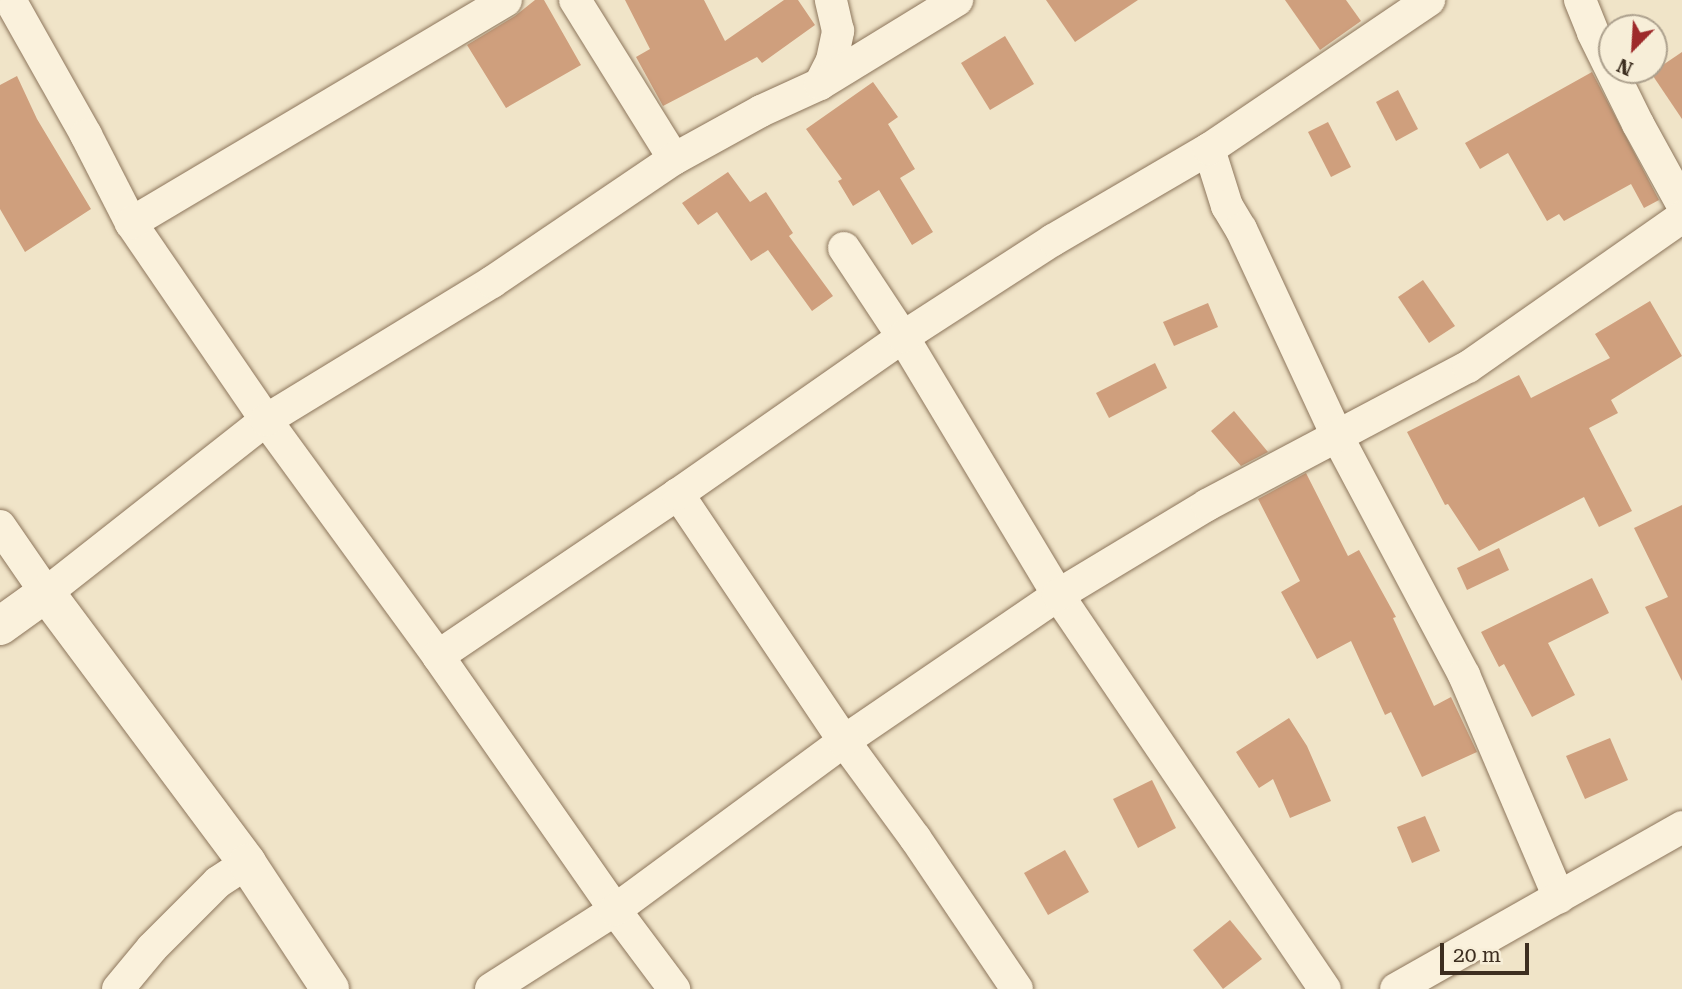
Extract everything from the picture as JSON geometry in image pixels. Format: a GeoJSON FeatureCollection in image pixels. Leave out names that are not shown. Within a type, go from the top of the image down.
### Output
{"type":"FeatureCollection","features":[{"type":"Feature","properties":{"kind":"street"},"geometry":{"type":"LineString","coordinates":[[131,223],[506,0]]}},
{"type":"Feature","properties":{"kind":"street"},"geometry":{"type":"LineString","coordinates":[[575,0],[674,159]]}},
{"type":"Feature","properties":{"kind":"street"},"geometry":{"type":"LineString","coordinates":[[820,84],[832,60],[838,31],[831,0]]}},
{"type":"Feature","properties":{"kind":"street"},"geometry":{"type":"LineString","coordinates":[[0,626],[46,593],[265,420],[492,282],[674,159],[761,111],[820,84],[957,0]]}},
{"type":"Feature","properties":{"kind":"street"},"geometry":{"type":"LineString","coordinates":[[438,656],[678,494],[903,337],[1053,240],[1209,149],[1429,0]]}},
{"type":"Feature","properties":{"kind":"street"},"geometry":{"type":"LineString","coordinates":[[1580,0],[1632,113],[1682,204]]}},
{"type":"Feature","properties":{"kind":"street"},"geometry":{"type":"LineString","coordinates":[[14,8],[86,135],[131,223],[265,420],[438,656],[615,910],[674,989]]}},
{"type":"Feature","properties":{"kind":"street"},"geometry":{"type":"LineString","coordinates":[[1209,149],[1227,206],[1241,229],[1337,436],[1464,675],[1559,898]]}},
{"type":"Feature","properties":{"kind":"street"},"geometry":{"type":"LineString","coordinates":[[491,989],[615,910],[844,741],[1058,595],[1207,505],[1468,367],[1682,217]]}},
{"type":"Feature","properties":{"kind":"street"},"geometry":{"type":"LineString","coordinates":[[844,248],[903,337],[1058,595],[1325,989]]}},
{"type":"Feature","properties":{"kind":"street"},"geometry":{"type":"LineString","coordinates":[[678,494],[844,741],[915,838],[1017,989]]}},
{"type":"Feature","properties":{"kind":"street"},"geometry":{"type":"LineString","coordinates":[[0,526],[46,593],[247,863],[330,989]]}},
{"type":"Feature","properties":{"kind":"street"},"geometry":{"type":"LineString","coordinates":[[1395,989],[1682,828]]}},
{"type":"Feature","properties":{"kind":"street"},"geometry":{"type":"LineString","coordinates":[[118,989],[152,948],[218,882],[247,863]]}},
{"type":"Feature","properties":{"kind":"building"},"geometry":{"type":"Polygon","coordinates":[[[535,0],[544,0],[581,65],[506,108],[467,45],[515,16],[535,0]]]}},
{"type":"Feature","properties":{"kind":"building"},"geometry":{"type":"Polygon","coordinates":[[[625,0],[704,0],[725,41],[784,0],[798,0],[815,25],[762,63],[757,57],[663,106],[636,57],[650,49],[625,0]]]}},
{"type":"Feature","properties":{"kind":"building"},"geometry":{"type":"Polygon","coordinates":[[[1046,0],[1138,0],[1075,42],[1046,0]]]}},
{"type":"Feature","properties":{"kind":"building"},"geometry":{"type":"Polygon","coordinates":[[[1285,0],[1346,0],[1361,21],[1320,50],[1285,0]]]}},
{"type":"Feature","properties":{"kind":"building"},"geometry":{"type":"Polygon","coordinates":[[[1005,36],[1034,84],[990,110],[961,63],[1005,36]]]}},
{"type":"Feature","properties":{"kind":"building"},"geometry":{"type":"Polygon","coordinates":[[[1682,52],[1682,119],[1658,84],[1668,84],[1668,61],[1682,52]]]}},
{"type":"Feature","properties":{"kind":"building"},"geometry":{"type":"Polygon","coordinates":[[[1592,72],[1659,200],[1644,208],[1631,184],[1564,221],[1559,214],[1547,221],[1508,153],[1480,169],[1465,143],[1592,72]]]}},
{"type":"Feature","properties":{"kind":"building"},"geometry":{"type":"Polygon","coordinates":[[[17,76],[37,119],[91,209],[25,252],[0,209],[0,85],[17,76]]]}},
{"type":"Feature","properties":{"kind":"building"},"geometry":{"type":"Polygon","coordinates":[[[873,82],[898,117],[888,124],[915,169],[900,178],[933,232],[912,245],[879,190],[853,206],[838,181],[842,179],[806,129],[873,82]]]}},
{"type":"Feature","properties":{"kind":"building"},"geometry":{"type":"Polygon","coordinates":[[[1398,90],[1418,129],[1396,141],[1376,102],[1398,90]]]}},
{"type":"Feature","properties":{"kind":"building"},"geometry":{"type":"Polygon","coordinates":[[[1328,122],[1351,167],[1331,177],[1308,132],[1328,122]]]}},
{"type":"Feature","properties":{"kind":"building"},"geometry":{"type":"Polygon","coordinates":[[[728,172],[750,202],[766,192],[793,233],[789,236],[833,296],[812,311],[768,250],[751,261],[717,212],[698,225],[682,203],[728,172]]]}},
{"type":"Feature","properties":{"kind":"building"},"geometry":{"type":"Polygon","coordinates":[[[1423,280],[1455,326],[1429,343],[1398,297],[1423,280]]]}},
{"type":"Feature","properties":{"kind":"building"},"geometry":{"type":"Polygon","coordinates":[[[1650,301],[1682,356],[1611,400],[1618,413],[1589,428],[1632,511],[1599,527],[1584,497],[1479,551],[1448,504],[1445,505],[1407,432],[1519,375],[1531,398],[1610,358],[1595,334],[1650,301]]]}},
{"type":"Feature","properties":{"kind":"building"},"geometry":{"type":"Polygon","coordinates":[[[1208,303],[1218,327],[1174,346],[1163,322],[1208,303]]]}},
{"type":"Feature","properties":{"kind":"building"},"geometry":{"type":"Polygon","coordinates":[[[1155,363],[1167,388],[1109,418],[1096,393],[1155,363]]]}},
{"type":"Feature","properties":{"kind":"building"},"geometry":{"type":"Polygon","coordinates":[[[1234,411],[1268,452],[1241,466],[1211,431],[1234,411]]]}},
{"type":"Feature","properties":{"kind":"building"},"geometry":{"type":"Polygon","coordinates":[[[1306,473],[1348,556],[1359,550],[1396,617],[1393,618],[1434,706],[1451,697],[1477,752],[1422,777],[1391,712],[1385,715],[1351,641],[1317,659],[1281,592],[1300,581],[1258,499],[1306,473]]]}},
{"type":"Feature","properties":{"kind":"building"},"geometry":{"type":"Polygon","coordinates":[[[1682,505],[1682,681],[1645,607],[1668,597],[1634,528],[1682,505]]]}},
{"type":"Feature","properties":{"kind":"building"},"geometry":{"type":"Polygon","coordinates":[[[1499,548],[1509,570],[1467,590],[1457,568],[1499,548]]]}},
{"type":"Feature","properties":{"kind":"building"},"geometry":{"type":"Polygon","coordinates":[[[1592,578],[1609,613],[1548,643],[1575,695],[1532,717],[1504,664],[1499,667],[1481,632],[1592,578]]]}},
{"type":"Feature","properties":{"kind":"building"},"geometry":{"type":"Polygon","coordinates":[[[1289,718],[1307,746],[1331,801],[1290,818],[1273,779],[1259,788],[1236,752],[1289,718]]]}},
{"type":"Feature","properties":{"kind":"building"},"geometry":{"type":"Polygon","coordinates":[[[1610,738],[1628,780],[1585,799],[1566,756],[1610,738]]]}},
{"type":"Feature","properties":{"kind":"building"},"geometry":{"type":"Polygon","coordinates":[[[1152,780],[1176,828],[1138,848],[1113,799],[1152,780]]]}},
{"type":"Feature","properties":{"kind":"building"},"geometry":{"type":"Polygon","coordinates":[[[1425,816],[1440,851],[1412,863],[1397,827],[1425,816]]]}},
{"type":"Feature","properties":{"kind":"building"},"geometry":{"type":"Polygon","coordinates":[[[1065,850],[1089,892],[1048,915],[1024,873],[1065,850]]]}},
{"type":"Feature","properties":{"kind":"building"},"geometry":{"type":"Polygon","coordinates":[[[1230,920],[1262,959],[1223,989],[1193,950],[1230,920]]]}}]}
